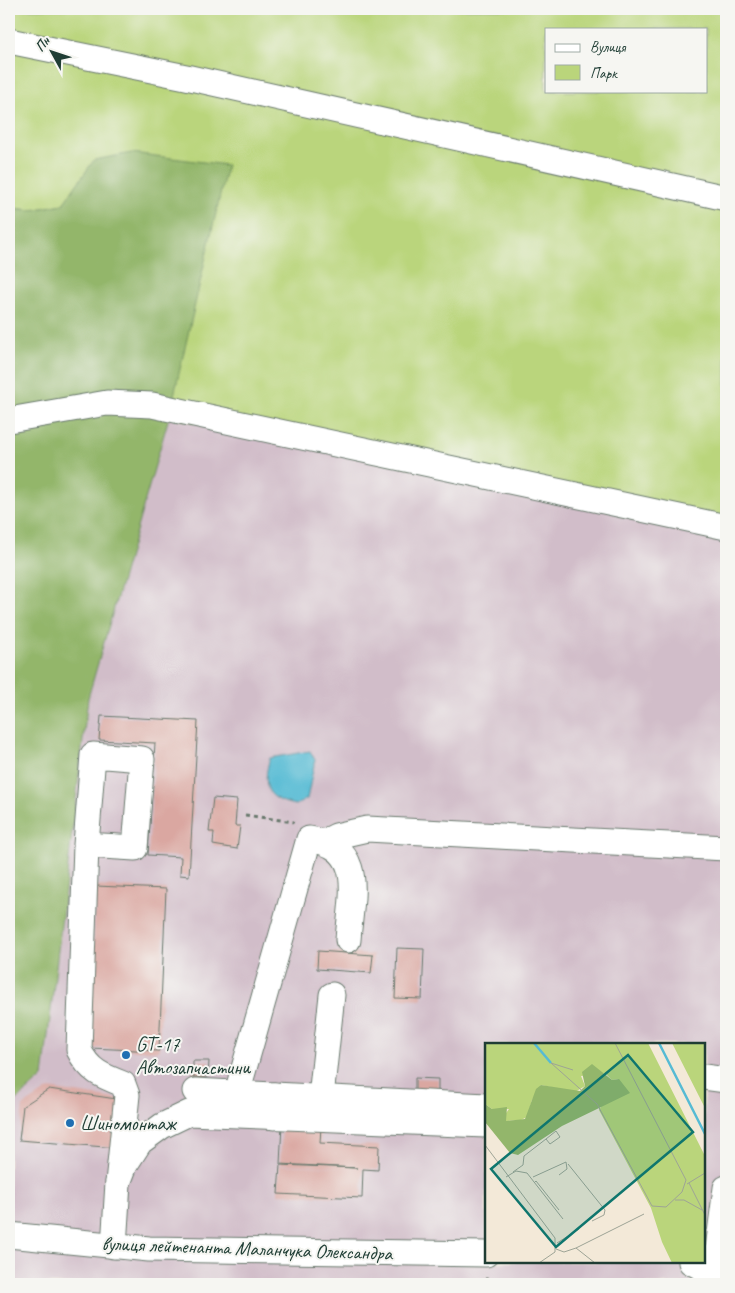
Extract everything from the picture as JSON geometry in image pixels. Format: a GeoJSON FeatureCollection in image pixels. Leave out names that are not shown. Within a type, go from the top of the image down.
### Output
{"type":"FeatureCollection","features":[{"type":"Feature","properties":{"kind":"street"},"geometry":{"type":"LineString","coordinates":[[9,41],[186,77],[726,198]]}},
{"type":"Feature","properties":{"kind":"street"},"geometry":{"type":"LineString","coordinates":[[9,420],[107,403],[152,405],[726,527]]}},
{"type":"Feature","properties":{"kind":"street"},"geometry":{"type":"LineString","coordinates":[[317,840],[367,829],[726,848]]}},
{"type":"Feature","properties":{"kind":"street"},"geometry":{"type":"LineString","coordinates":[[317,840],[341,851],[353,874],[348,940]]}},
{"type":"Feature","properties":{"kind":"street"},"geometry":{"type":"LineString","coordinates":[[237,1093],[317,840]]}},
{"type":"Feature","properties":{"kind":"street"},"geometry":{"type":"LineString","coordinates":[[86,845],[79,1050],[86,1064],[103,1076],[123,1084],[127,1096],[114,1246]]}},
{"type":"Feature","properties":{"kind":"street"},"geometry":{"type":"LineString","coordinates":[[321,1097],[332,995]]}},
{"type":"Feature","properties":{"kind":"street"},"geometry":{"type":"LineString","coordinates":[[705,1077],[726,1080]]}},
{"type":"Feature","properties":{"kind":"street"},"geometry":{"type":"LineString","coordinates":[[195,1091],[237,1093],[274,1106],[485,1125]]}},
{"type":"Feature","properties":{"kind":"street"},"geometry":{"type":"LineString","coordinates":[[118,1183],[125,1165],[140,1142],[162,1126],[189,1113],[274,1106],[321,1097],[485,1106]]}},
{"type":"Feature","properties":{"kind":"street"},"geometry":{"type":"LineString","coordinates":[[722,1280],[716,1264],[726,1188]]}},
{"type":"Feature","properties":{"kind":"street","name":"вулиця лейтенанта Маланчука Олександра"},"geometry":{"type":"LineString","coordinates":[[9,1235],[149,1250],[485,1254]]}},
{"type":"Feature","properties":{"kind":"street"},"geometry":{"type":"LineString","coordinates":[[693,1263],[722,1280]]}},
{"type":"Feature","properties":{"kind":"path"},"geometry":{"type":"LineString","coordinates":[[245,815],[303,823],[317,840]]}},
{"type":"Feature","properties":{"kind":"shaded area"},"geometry":{"type":"Polygon","coordinates":[[[169,417],[726,534],[726,1284],[9,1284],[9,1107],[43,1077],[88,698],[169,417]]]}},
{"type":"Feature","properties":{"kind":"green space"},"geometry":{"type":"Polygon","coordinates":[[[9,9],[726,9],[726,534],[169,417],[79,184],[63,204],[32,210],[9,208],[9,9]]]}},
{"type":"Feature","properties":{"kind":"green space"},"geometry":{"type":"Polygon","coordinates":[[[132,153],[227,165],[169,417],[88,698],[43,1077],[9,1107],[9,208],[32,210],[63,204],[94,160],[132,153]]]}},
{"type":"Feature","properties":{"kind":"water"},"geometry":{"type":"Polygon","coordinates":[[[310,751],[315,760],[307,799],[296,805],[286,803],[272,795],[268,789],[266,776],[270,758],[310,751]]]}},
{"type":"Feature","properties":{"kind":"building"},"geometry":{"type":"Polygon","coordinates":[[[101,716],[198,721],[189,876],[180,875],[181,857],[148,855],[155,743],[99,740],[101,716]]]}},
{"type":"Feature","properties":{"kind":"building"},"geometry":{"type":"Polygon","coordinates":[[[213,798],[237,800],[235,826],[240,826],[237,849],[213,845],[214,832],[209,832],[213,798]]]}},
{"type":"Feature","properties":{"kind":"building"},"geometry":{"type":"Polygon","coordinates":[[[96,886],[166,889],[159,1051],[89,1048],[96,886]]]}},
{"type":"Feature","properties":{"kind":"building"},"geometry":{"type":"Polygon","coordinates":[[[397,948],[424,949],[422,999],[395,998],[397,948]]]}},
{"type":"Feature","properties":{"kind":"building"},"geometry":{"type":"Polygon","coordinates":[[[318,951],[373,955],[371,973],[317,969],[318,951]]]}},
{"type":"Feature","properties":{"kind":"building"},"geometry":{"type":"Polygon","coordinates":[[[193,1061],[209,1061],[208,1077],[193,1077],[193,1061]]]}},
{"type":"Feature","properties":{"kind":"building"},"geometry":{"type":"Polygon","coordinates":[[[415,1078],[438,1079],[438,1095],[415,1094],[415,1078]]]}},
{"type":"Feature","properties":{"kind":"building","name":"Шиномонтаж"},"geometry":{"type":"Polygon","coordinates":[[[49,1089],[123,1100],[117,1148],[19,1140],[23,1106],[49,1089]]]}},
{"type":"Feature","properties":{"kind":"building"},"geometry":{"type":"Polygon","coordinates":[[[282,1124],[321,1126],[320,1143],[379,1146],[378,1170],[363,1169],[362,1198],[278,1194],[280,1165],[357,1168],[280,1164],[282,1124]]]}},
{"type":"Feature","properties":{"kind":"place","name":"GT-17 Автозапчастини"},"geometry":{"type":"Point","coordinates":[126,1055]}},
{"type":"Feature","properties":{"kind":"place","name":"Шиномонтаж"},"geometry":{"type":"Point","coordinates":[70,1123]}}]}
